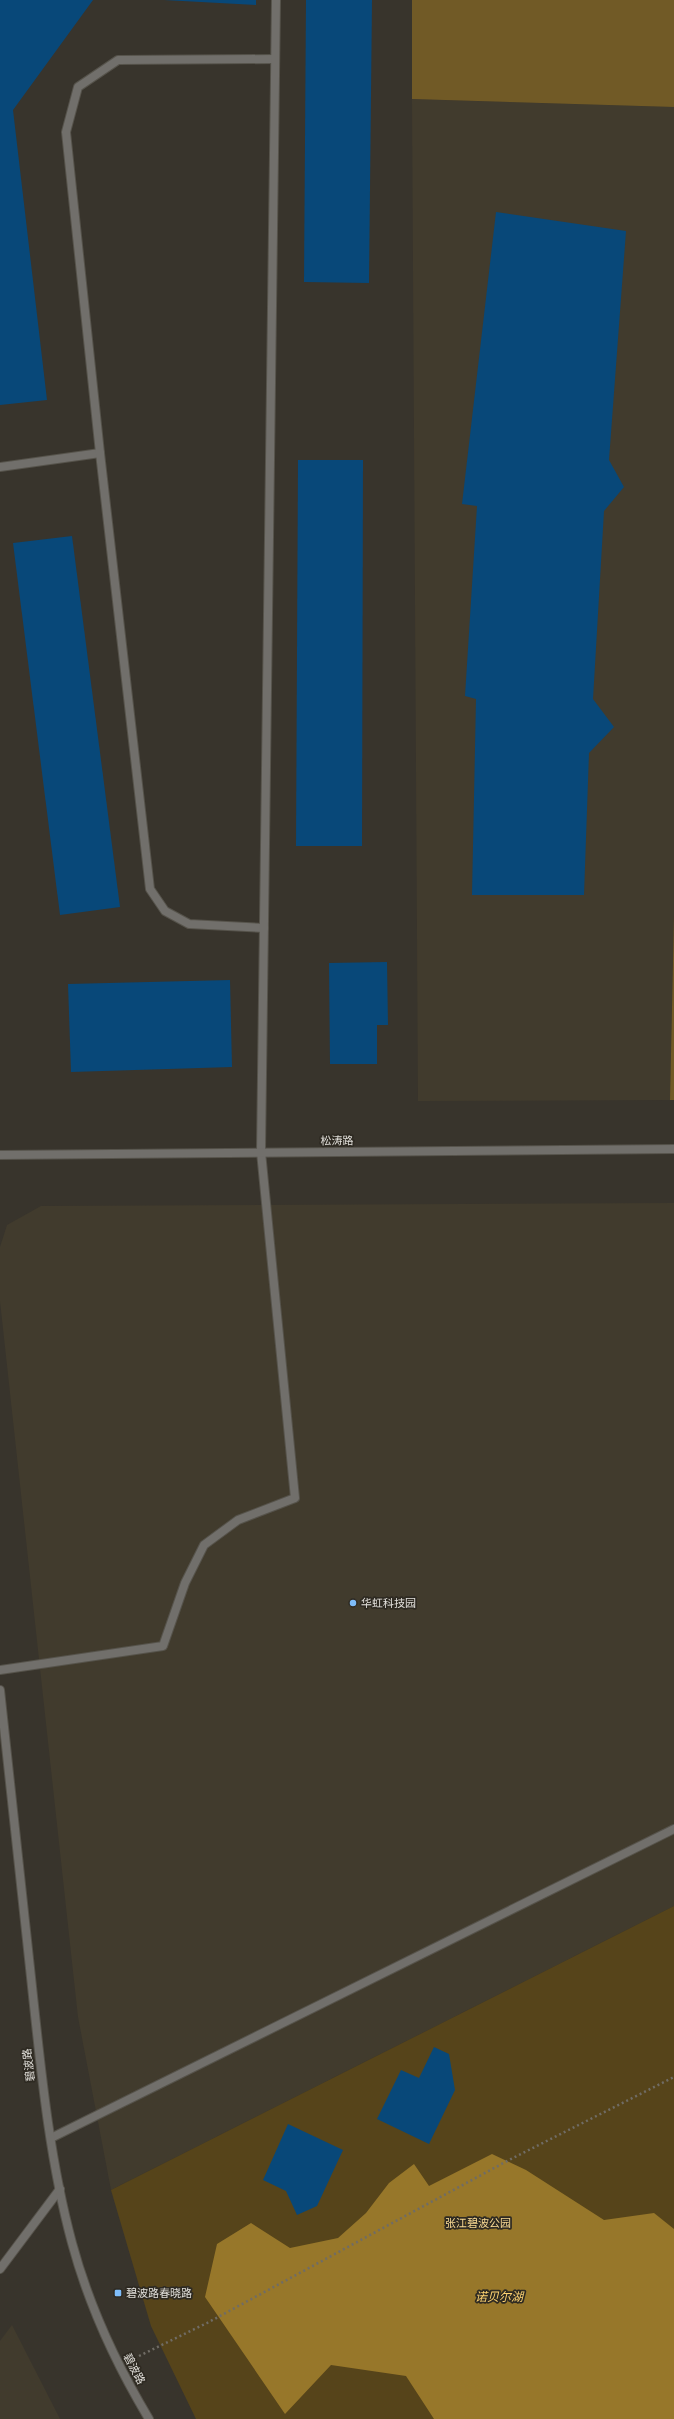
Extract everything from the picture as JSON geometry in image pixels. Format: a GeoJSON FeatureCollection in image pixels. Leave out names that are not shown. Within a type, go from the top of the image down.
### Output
{"type":"FeatureCollection","features":[{"type":"Feature","properties":{"kind":"street"},"geometry":{"type":"LineString","coordinates":[[0,1670],[163,1646],[185,1583],[204,1545],[238,1520],[295,1498],[261,1152],[276,0]]}},
{"type":"Feature","properties":{"kind":"street"},"geometry":{"type":"LineString","coordinates":[[264,928],[189,924],[165,911],[150,889],[100,454],[66,132],[78,87],[118,60],[276,59]]}},
{"type":"Feature","properties":{"kind":"street"},"geometry":{"type":"LineString","coordinates":[[0,467],[100,454]]}},
{"type":"Feature","properties":{"kind":"street","name":"松涛路"},"geometry":{"type":"LineString","coordinates":[[0,1155],[674,1149]]}},
{"type":"Feature","properties":{"kind":"street","name":"碧波路"},"geometry":{"type":"LineString","coordinates":[[0,1690],[41,2071],[60,2189],[72,2244],[93,2306],[118,2365],[149,2419]]}},
{"type":"Feature","properties":{"kind":"street"},"geometry":{"type":"LineString","coordinates":[[51,2138],[674,1829]]}},
{"type":"Feature","properties":{"kind":"street"},"geometry":{"type":"LineString","coordinates":[[0,2269],[60,2189]]}},
{"type":"Feature","properties":{"kind":"path"},"geometry":{"type":"LineString","coordinates":[[118,2365],[208,2323],[509,2160],[674,2077]]}},
{"type":"Feature","properties":{"kind":"shaded area"},"geometry":{"type":"Polygon","coordinates":[[[412,0],[674,0],[674,107],[412,99],[412,0]]]}},
{"type":"Feature","properties":{"kind":"shaded area"},"geometry":{"type":"Polygon","coordinates":[[[412,99],[674,107],[674,915],[670,1100],[418,1101],[412,99]]]}},
{"type":"Feature","properties":{"kind":"shaded area"},"geometry":{"type":"Polygon","coordinates":[[[674,915],[674,1100],[670,1100],[674,915]]]}},
{"type":"Feature","properties":{"kind":"shaded area","name":"华虹科技园"},"geometry":{"type":"Polygon","coordinates":[[[674,1203],[674,1906],[111,2190],[78,2017],[0,1301],[0,1247],[7,1225],[41,1206],[674,1203]]]}},
{"type":"Feature","properties":{"kind":"shaded area"},"geometry":{"type":"Polygon","coordinates":[[[12,2325],[60,2419],[0,2419],[0,2341],[12,2325]]]}},
{"type":"Feature","properties":{"kind":"green space","name":"张江碧波公园"},"geometry":{"type":"Polygon","coordinates":[[[674,1906],[674,2419],[196,2419],[151,2326],[111,2190],[674,1906]]]}},
{"type":"Feature","properties":{"kind":"water","name":"诺贝尔湖"},"geometry":{"type":"Polygon","coordinates":[[[492,2154],[526,2170],[604,2220],[654,2213],[674,2229],[674,2419],[434,2419],[406,2376],[331,2365],[285,2414],[205,2297],[217,2244],[251,2223],[290,2248],[338,2238],[366,2213],[389,2183],[414,2164],[429,2186],[492,2154]]]}},
{"type":"Feature","properties":{"kind":"building"},"geometry":{"type":"Polygon","coordinates":[[[0,0],[93,0],[13,110],[47,400],[0,405],[0,0]]]}},
{"type":"Feature","properties":{"kind":"building"},"geometry":{"type":"Polygon","coordinates":[[[164,0],[256,0],[256,5],[164,0]]]}},
{"type":"Feature","properties":{"kind":"building"},"geometry":{"type":"Polygon","coordinates":[[[306,0],[372,0],[369,283],[304,282],[306,0]]]}},
{"type":"Feature","properties":{"kind":"building"},"geometry":{"type":"Polygon","coordinates":[[[496,212],[626,231],[609,460],[624,487],[604,511],[593,699],[614,727],[589,753],[584,895],[472,895],[476,699],[465,696],[477,506],[462,504],[496,212]]]}},
{"type":"Feature","properties":{"kind":"building"},"geometry":{"type":"Polygon","coordinates":[[[298,460],[363,460],[362,846],[296,846],[298,460]]]}},
{"type":"Feature","properties":{"kind":"building"},"geometry":{"type":"Polygon","coordinates":[[[72,536],[120,907],[60,915],[13,543],[72,536]]]}},
{"type":"Feature","properties":{"kind":"building"},"geometry":{"type":"Polygon","coordinates":[[[387,962],[388,1025],[377,1025],[377,1064],[330,1064],[329,963],[387,962]]]}},
{"type":"Feature","properties":{"kind":"building"},"geometry":{"type":"Polygon","coordinates":[[[230,980],[232,1067],[71,1072],[68,984],[230,980]]]}},
{"type":"Feature","properties":{"kind":"building"},"geometry":{"type":"Polygon","coordinates":[[[434,2047],[449,2054],[455,2090],[429,2144],[377,2119],[401,2070],[419,2078],[434,2047]]]}},
{"type":"Feature","properties":{"kind":"building"},"geometry":{"type":"Polygon","coordinates":[[[288,2124],[343,2150],[317,2206],[297,2215],[286,2191],[263,2180],[288,2124]]]}},
{"type":"Feature","properties":{"kind":"place","name":"华虹科技园"},"geometry":{"type":"Point","coordinates":[353,1603]}},
{"type":"Feature","properties":{"kind":"place","name":"碧波路春晓路"},"geometry":{"type":"Point","coordinates":[118,2293]}}]}
